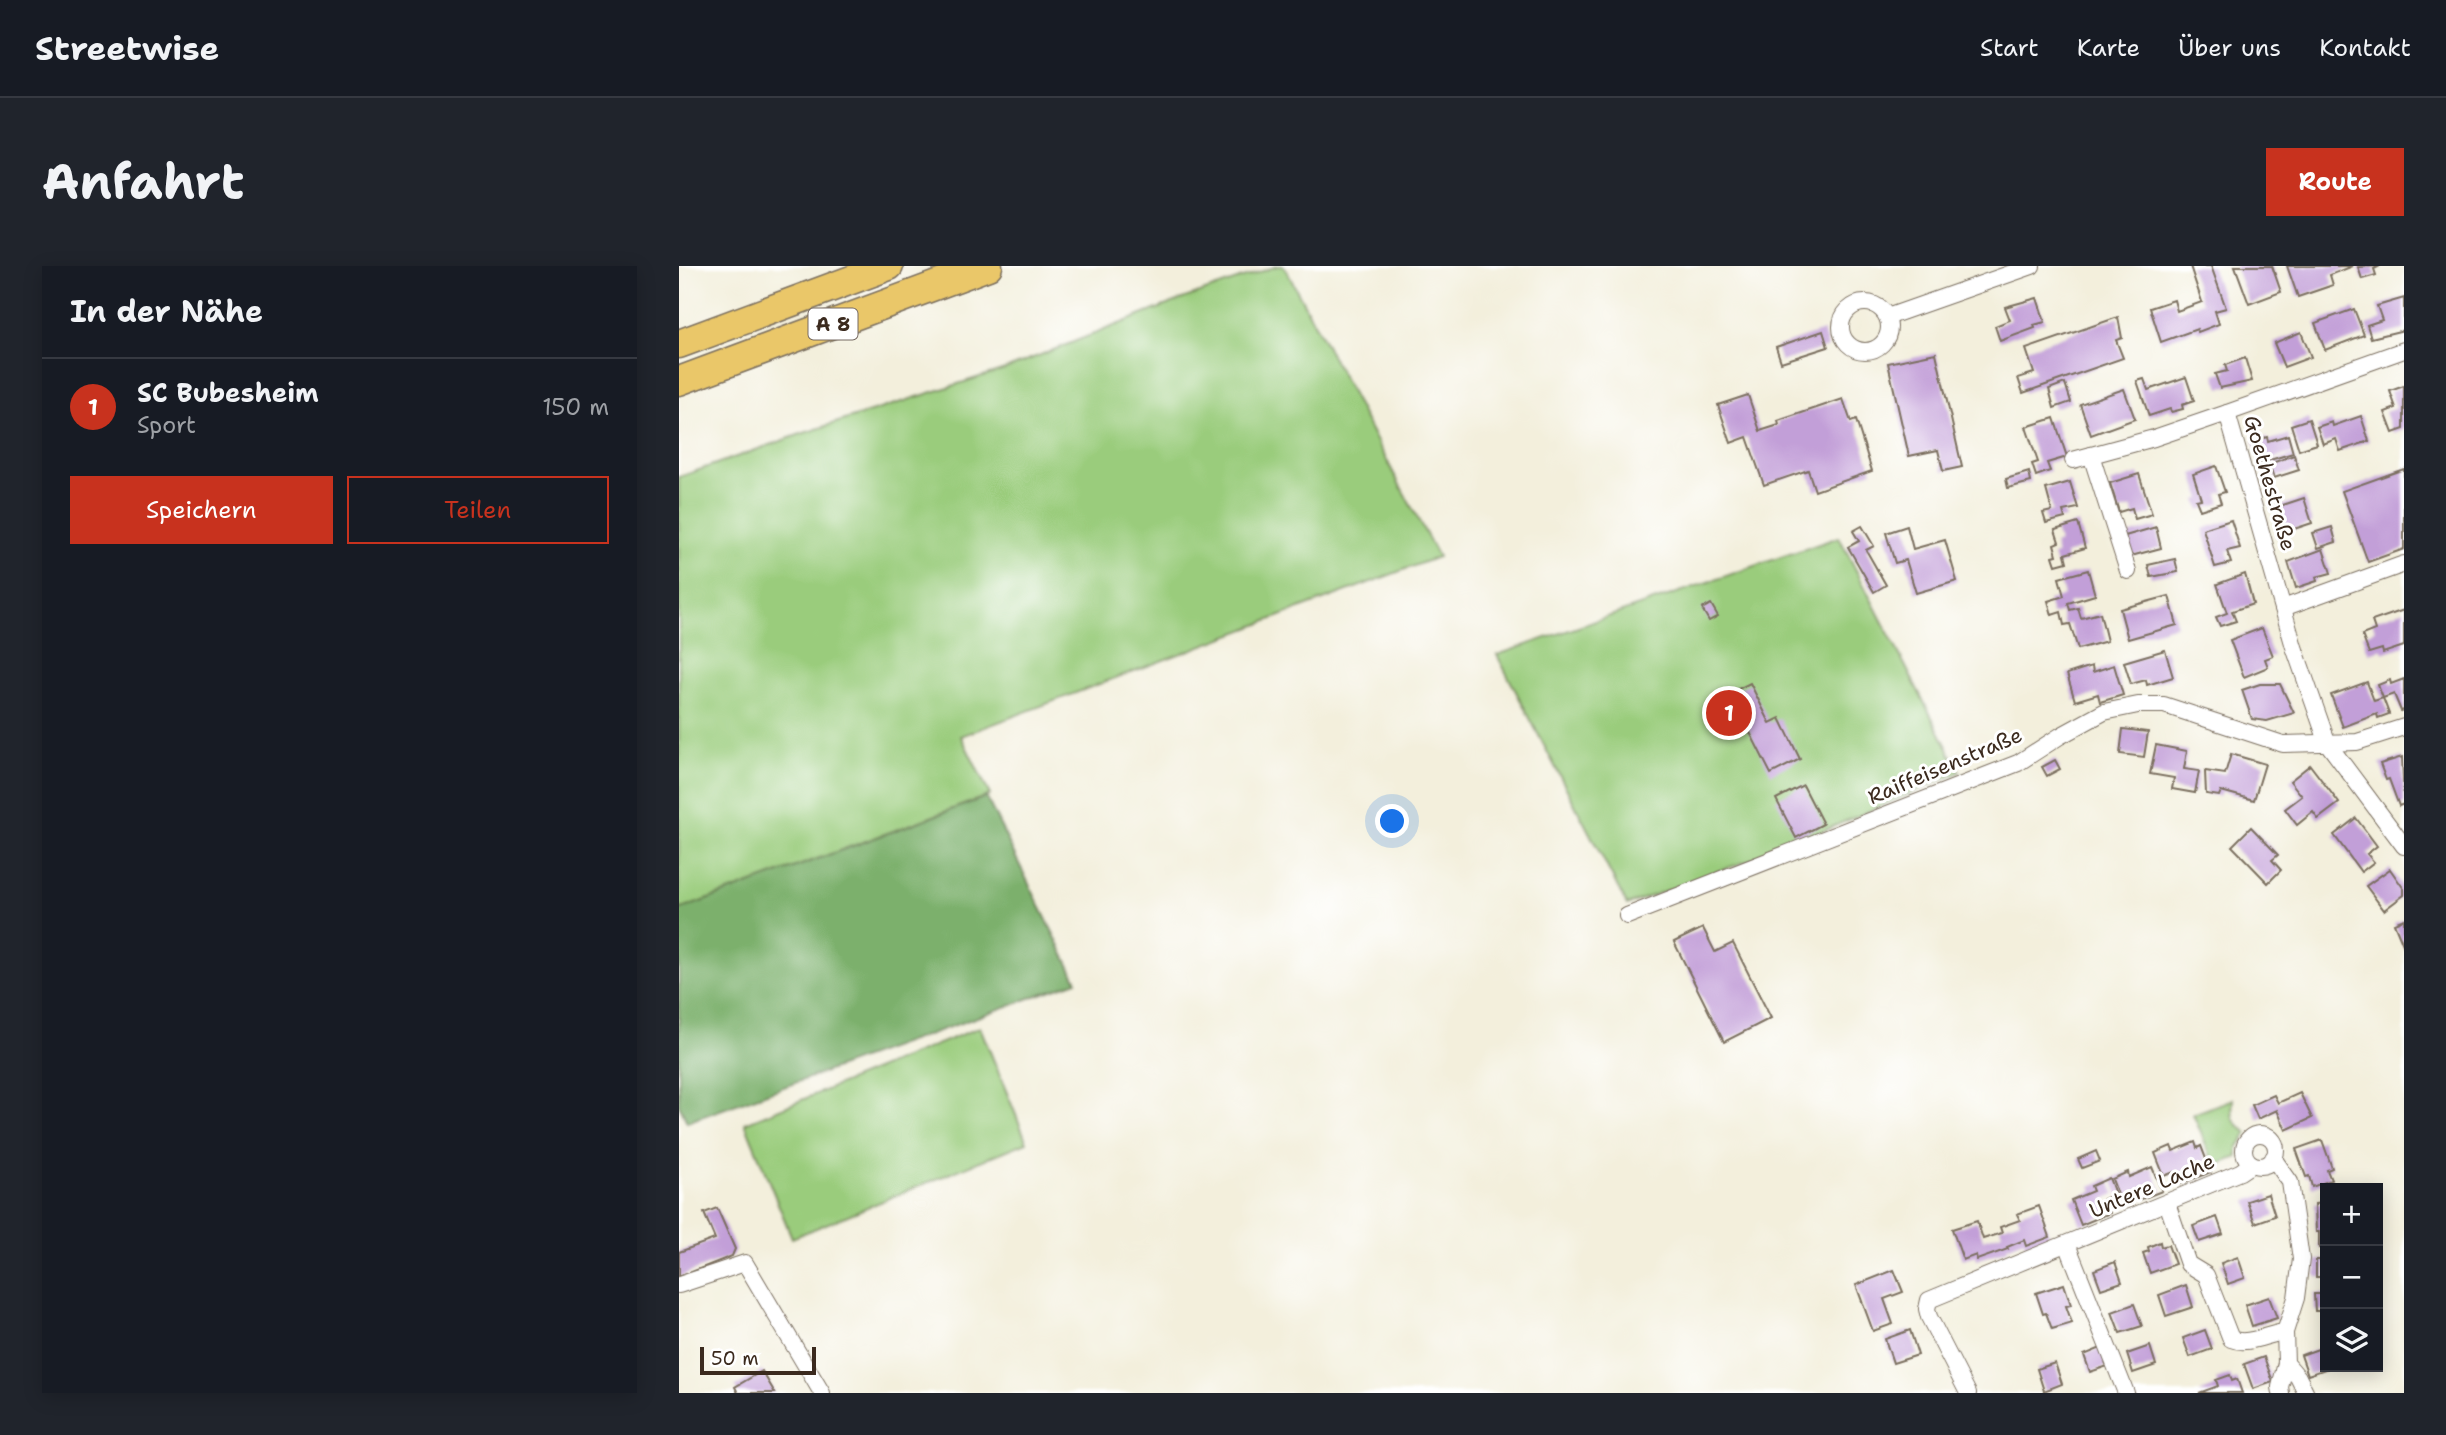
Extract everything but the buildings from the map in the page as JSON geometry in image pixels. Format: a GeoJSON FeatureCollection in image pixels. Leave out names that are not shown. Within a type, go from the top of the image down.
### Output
{"type":"FeatureCollection","features":[{"type":"Feature","properties":{"kind":"highway","name":"A 8"},"geometry":{"type":"LineString","coordinates":[[679,344],[889,266]]}},
{"type":"Feature","properties":{"kind":"highway","name":"A 8"},"geometry":{"type":"LineString","coordinates":[[679,381],[988,266]]}},
{"type":"Feature","properties":{"kind":"street"},"geometry":{"type":"LineString","coordinates":[[1887,317],[2032,266]]}},
{"type":"Feature","properties":{"kind":"street","name":"Goethestraße"},"geometry":{"type":"LineString","coordinates":[[2404,350],[2227,413],[2283,608],[2327,744],[2404,846]]}},
{"type":"Feature","properties":{"kind":"street"},"geometry":{"type":"LineString","coordinates":[[2073,460],[2154,438],[2227,413]]}},
{"type":"Feature","properties":{"kind":"street"},"geometry":{"type":"LineString","coordinates":[[2091,455],[2127,571]]}},
{"type":"Feature","properties":{"kind":"street"},"geometry":{"type":"LineString","coordinates":[[2283,608],[2404,564]]}},
{"type":"Feature","properties":{"kind":"street","name":"Raiffeisenstraße"},"geometry":{"type":"LineString","coordinates":[[1627,916],[2018,763],[2104,712],[2139,705],[2164,705],[2283,744],[2357,742],[2404,727]]}},
{"type":"Feature","properties":{"kind":"street","name":"Untere Lache"},"geometry":{"type":"LineString","coordinates":[[1968,1393],[1929,1317],[1927,1309],[1930,1300],[2167,1203],[2240,1172],[2252,1164],[2266,1165],[2273,1158],[2276,1149],[2273,1140],[2265,1134],[2255,1135],[2244,1146],[2245,1156],[2252,1164]]}},
{"type":"Feature","properties":{"kind":"street","name":"Untere Lache"},"geometry":{"type":"LineString","coordinates":[[2273,1158],[2290,1182],[2301,1259],[2296,1298],[2285,1332],[2281,1393]]}},
{"type":"Feature","properties":{"kind":"street"},"geometry":{"type":"LineString","coordinates":[[2167,1203],[2188,1264],[2206,1275],[2231,1339],[2241,1343],[2271,1333],[2285,1332]]}},
{"type":"Feature","properties":{"kind":"street"},"geometry":{"type":"LineString","coordinates":[[2067,1244],[2126,1393]]}},
{"type":"Feature","properties":{"kind":"street"},"geometry":{"type":"LineString","coordinates":[[679,1285],[744,1263],[822,1393]]}},
{"type":"Feature","properties":{"kind":"street"},"geometry":{"type":"LineString","coordinates":[[2285,1363],[2298,1377],[2306,1393]]}},
{"type":"Feature","properties":{"kind":"green space"},"geometry":{"type":"Polygon","coordinates":[[[1277,266],[1284,266],[1438,557],[961,736],[990,795],[679,910],[679,477],[801,434],[1005,369],[1185,298],[1277,266]]]}},
{"type":"Feature","properties":{"kind":"green space"},"geometry":{"type":"Polygon","coordinates":[[[1839,537],[1960,772],[1788,846],[1627,905],[1497,655],[1839,537]]]}},
{"type":"Feature","properties":{"kind":"green space"},"geometry":{"type":"Polygon","coordinates":[[[986,797],[1077,981],[687,1122],[679,1105],[679,910],[986,797]]]}},
{"type":"Feature","properties":{"kind":"green space"},"geometry":{"type":"Polygon","coordinates":[[[980,1027],[1027,1142],[792,1238],[745,1123],[980,1027]]]}},
{"type":"Feature","properties":{"kind":"green space"},"geometry":{"type":"Polygon","coordinates":[[[2233,1099],[2233,1119],[2248,1133],[2238,1148],[2238,1157],[2215,1166],[2193,1114],[2233,1099]]]}},
{"type":"Feature","properties":{"kind":"place","name":"SC Bubesheim"},"geometry":{"type":"Point","coordinates":[1729,713]}}]}
